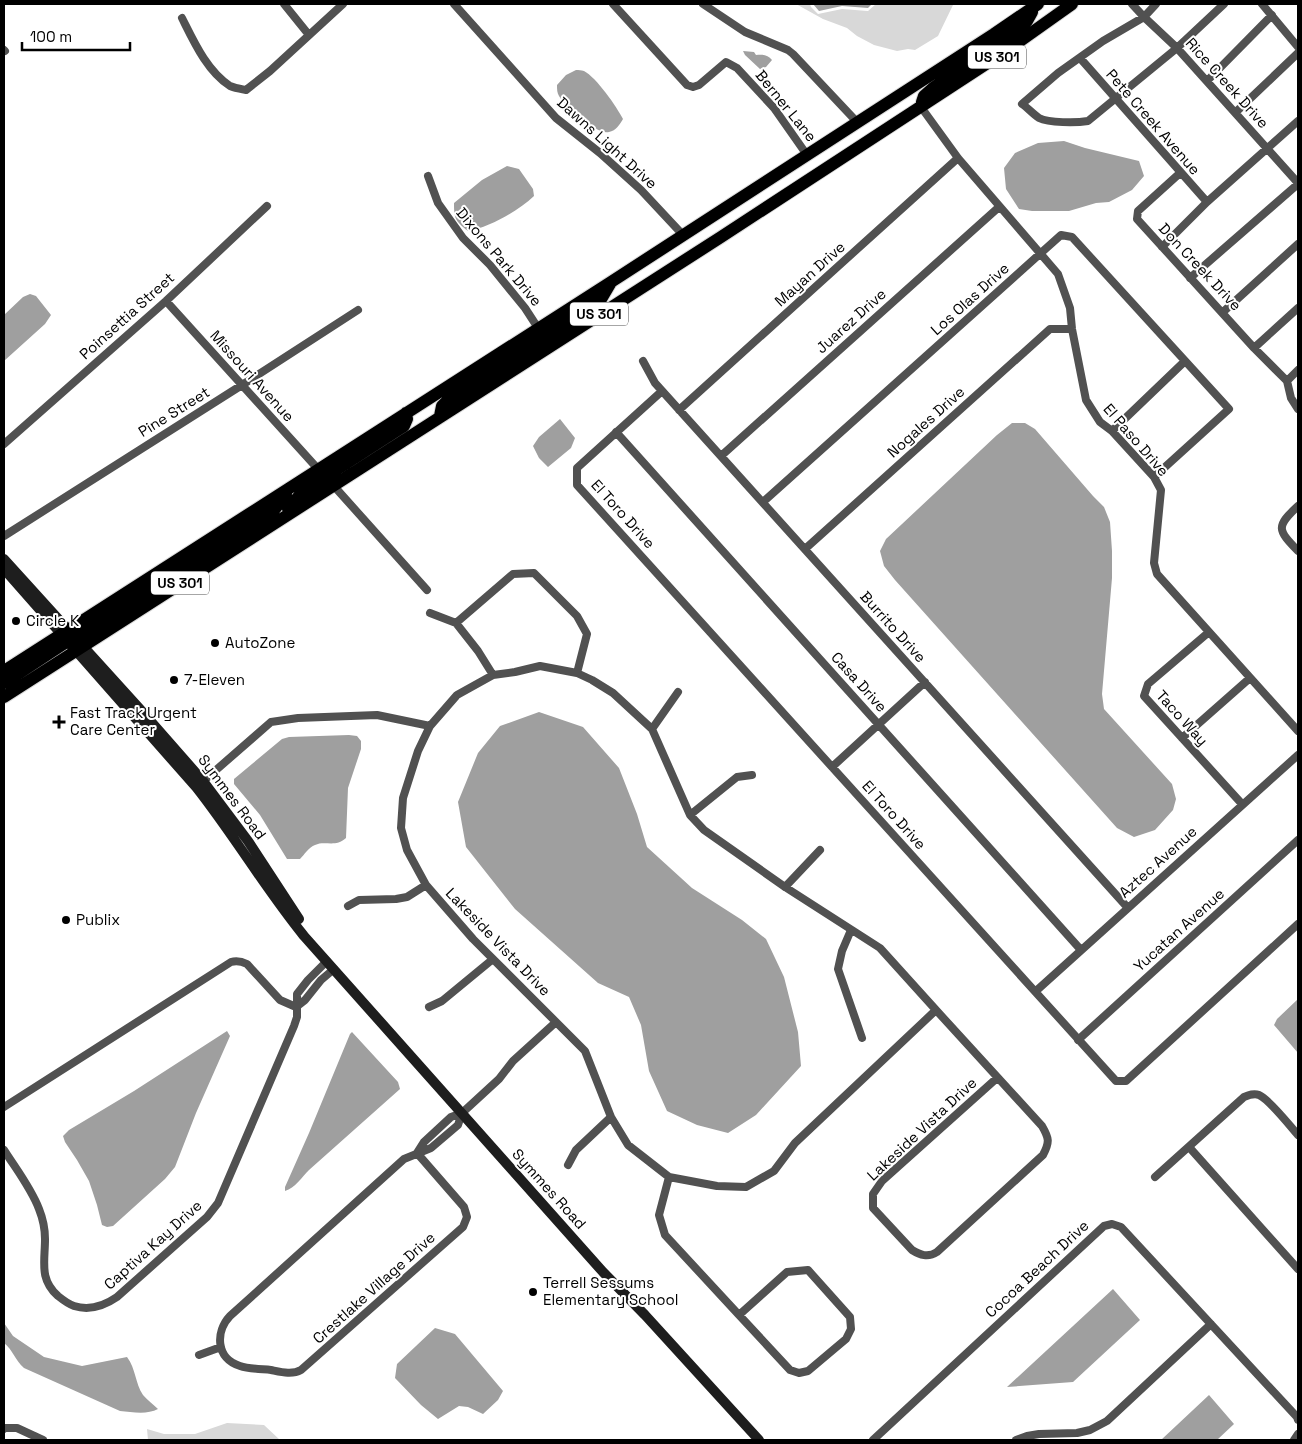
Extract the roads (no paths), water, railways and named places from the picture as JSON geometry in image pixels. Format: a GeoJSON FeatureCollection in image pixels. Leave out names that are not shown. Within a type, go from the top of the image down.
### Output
{"type":"FeatureCollection","features":[{"type":"Feature","properties":{"kind":"main road","name":"US 301"},"geometry":{"type":"LineString","coordinates":[[4,671],[72,640],[277,521],[717,240],[1006,51],[1072,4]]}},
{"type":"Feature","properties":{"kind":"main road","name":"US 301"},"geometry":{"type":"LineString","coordinates":[[4,697],[72,640],[318,469],[611,282],[1037,5]]}},
{"type":"Feature","properties":{"kind":"main road"},"geometry":{"type":"LineString","coordinates":[[921,107],[924,96],[1014,33],[1027,21],[1037,5]]}},
{"type":"Feature","properties":{"kind":"main road"},"geometry":{"type":"LineString","coordinates":[[440,416],[442,406],[451,397],[600,301],[611,282]]}},
{"type":"Feature","properties":{"kind":"main road"},"geometry":{"type":"LineString","coordinates":[[277,521],[303,491],[404,426],[407,419],[406,413]]}},
{"type":"Feature","properties":{"kind":"main road"},"geometry":{"type":"LineString","coordinates":[[4,683],[72,640]]}},
{"type":"Feature","properties":{"kind":"street"},"geometry":{"type":"LineString","coordinates":[[284,4],[309,35]]}},
{"type":"Feature","properties":{"kind":"street"},"geometry":{"type":"LineString","coordinates":[[182,18],[200,52],[219,76],[232,87],[246,90],[270,71],[343,4]]}},
{"type":"Feature","properties":{"kind":"street","name":"Dawns Light Drive"},"geometry":{"type":"LineString","coordinates":[[454,4],[556,118],[600,153],[641,190],[683,235]]}},
{"type":"Feature","properties":{"kind":"street","name":"Berner Lane"},"geometry":{"type":"LineString","coordinates":[[613,4],[687,85],[693,87],[699,85],[726,62],[737,68],[774,108],[807,154]]}},
{"type":"Feature","properties":{"kind":"street"},"geometry":{"type":"LineString","coordinates":[[703,4],[745,32],[788,50],[857,122]]}},
{"type":"Feature","properties":{"kind":"street","name":"Rice Creek Drive"},"geometry":{"type":"LineString","coordinates":[[1132,4],[1177,48],[1298,183]]}},
{"type":"Feature","properties":{"kind":"street"},"geometry":{"type":"LineString","coordinates":[[1156,4],[1144,17],[1103,40],[1058,73],[1022,104],[1039,118],[1079,122],[1088,121],[1177,48],[1224,4]]}},
{"type":"Feature","properties":{"kind":"street"},"geometry":{"type":"LineString","coordinates":[[1262,4],[1298,47]]}},
{"type":"Feature","properties":{"kind":"street"},"geometry":{"type":"LineString","coordinates":[[1207,81],[1272,15]]}},
{"type":"Feature","properties":{"kind":"street"},"geometry":{"type":"LineString","coordinates":[[1236,112],[1298,53]]}},
{"type":"Feature","properties":{"kind":"street","name":"Pete Creek Avenue"},"geometry":{"type":"LineString","coordinates":[[1080,58],[1114,99],[1207,202]]}},
{"type":"Feature","properties":{"kind":"street","name":"El Paso Drive"},"geometry":{"type":"LineString","coordinates":[[921,107],[958,158],[1058,274],[1070,308],[1072,329],[1086,400],[1100,422],[1112,431],[1154,477],[1161,490],[1154,563],[1157,574],[1298,731]]}},
{"type":"Feature","properties":{"kind":"street"},"geometry":{"type":"LineString","coordinates":[[1162,247],[1207,202],[1298,121]]}},
{"type":"Feature","properties":{"kind":"street","name":"Mayan Drive"},"geometry":{"type":"LineString","coordinates":[[679,410],[958,158]]}},
{"type":"Feature","properties":{"kind":"street","name":"Don Creek Drive"},"geometry":{"type":"LineString","coordinates":[[1180,173],[1138,211],[1137,219],[1254,348],[1287,381]]}},
{"type":"Feature","properties":{"kind":"street","name":"Dixons Park Drive"},"geometry":{"type":"LineString","coordinates":[[428,176],[438,203],[463,238],[490,265],[525,308],[538,328]]}},
{"type":"Feature","properties":{"kind":"street"},"geometry":{"type":"LineString","coordinates":[[1190,278],[1298,183]]}},
{"type":"Feature","properties":{"kind":"street","name":"Poinsettia Street"},"geometry":{"type":"LineString","coordinates":[[4,444],[166,301],[267,206]]}},
{"type":"Feature","properties":{"kind":"street","name":"Juarez Drive"},"geometry":{"type":"LineString","coordinates":[[721,456],[999,207]]}},
{"type":"Feature","properties":{"kind":"street","name":"Los Olas Drive"},"geometry":{"type":"LineString","coordinates":[[763,502],[1061,235],[1072,237],[1185,361]]}},
{"type":"Feature","properties":{"kind":"street"},"geometry":{"type":"LineString","coordinates":[[1223,312],[1298,244]]}},
{"type":"Feature","properties":{"kind":"street","name":"Missouri Avenue"},"geometry":{"type":"LineString","coordinates":[[166,301],[318,469]]}},
{"type":"Feature","properties":{"kind":"street"},"geometry":{"type":"LineString","coordinates":[[1254,348],[1298,308]]}},
{"type":"Feature","properties":{"kind":"street","name":"Pine Street"},"geometry":{"type":"LineString","coordinates":[[4,536],[358,310]]}},
{"type":"Feature","properties":{"kind":"street","name":"Nogales Drive"},"geometry":{"type":"LineString","coordinates":[[805,549],[1050,329],[1072,329]]}},
{"type":"Feature","properties":{"kind":"street","name":"Burrito Drive"},"geometry":{"type":"LineString","coordinates":[[643,361],[655,383],[662,391],[1128,908]]}},
{"type":"Feature","properties":{"kind":"street"},"geometry":{"type":"LineString","coordinates":[[1112,431],[1185,361],[1229,409],[1154,477]]}},
{"type":"Feature","properties":{"kind":"street"},"geometry":{"type":"LineString","coordinates":[[1298,370],[1287,381],[1291,398],[1298,409]]}},
{"type":"Feature","properties":{"kind":"street","name":"El Toro Drive"},"geometry":{"type":"LineString","coordinates":[[662,391],[577,468],[578,484],[1116,1081],[1126,1081],[1298,924]]}},
{"type":"Feature","properties":{"kind":"street","name":"Casa Drive"},"geometry":{"type":"LineString","coordinates":[[616,432],[1081,950]]}},
{"type":"Feature","properties":{"kind":"street"},"geometry":{"type":"LineString","coordinates":[[334,485],[427,590]]}},
{"type":"Feature","properties":{"kind":"street"},"geometry":{"type":"LineString","coordinates":[[1298,506],[1284,519],[1281,528],[1284,537],[1298,551]]}},
{"type":"Feature","properties":{"kind":"street","name":"Symmes Road"},"geometry":{"type":"LineString","coordinates":[[4,558],[72,640]]}},
{"type":"Feature","properties":{"kind":"street","name":"Symmes Road"},"geometry":{"type":"LineString","coordinates":[[4,569],[140,709],[242,833],[327,961],[603,1272],[760,1440]]}},
{"type":"Feature","properties":{"kind":"street"},"geometry":{"type":"LineString","coordinates":[[456,623],[513,574],[534,572],[577,616],[587,634],[577,672]]}},
{"type":"Feature","properties":{"kind":"street"},"geometry":{"type":"LineString","coordinates":[[430,613],[456,623],[478,651],[493,675]]}},
{"type":"Feature","properties":{"kind":"street","name":"Taco Way"},"geometry":{"type":"LineString","coordinates":[[1209,632],[1148,684],[1144,696],[1242,804]]}},
{"type":"Feature","properties":{"kind":"street","name":"Lakeside Vista Drive"},"geometry":{"type":"LineString","coordinates":[[936,1010],[795,1143],[774,1170],[746,1187],[717,1186],[669,1177],[628,1145],[611,1117],[585,1051],[473,939],[426,885],[407,850],[401,828],[403,798],[418,751],[430,726],[457,695],[493,675],[540,666],[577,672],[613,693],[652,729],[690,815],[704,830],[785,887],[880,948],[1042,1126],[1048,1140],[1048,1147],[1044,1155],[937,1252],[925,1256],[918,1254],[873,1208],[873,1194],[882,1181],[997,1078]]}},
{"type":"Feature","properties":{"kind":"street"},"geometry":{"type":"LineString","coordinates":[[1182,738],[1250,678]]}},
{"type":"Feature","properties":{"kind":"street"},"geometry":{"type":"LineString","coordinates":[[832,767],[925,682]]}},
{"type":"Feature","properties":{"kind":"street"},"geometry":{"type":"LineString","coordinates":[[652,729],[678,692]]}},
{"type":"Feature","properties":{"kind":"street"},"geometry":{"type":"LineString","coordinates":[[200,784],[270,722],[298,718],[377,715],[430,726]]}},
{"type":"Feature","properties":{"kind":"street","name":"Aztec Avenue"},"geometry":{"type":"LineString","coordinates":[[1036,991],[1298,755]]}},
{"type":"Feature","properties":{"kind":"street"},"geometry":{"type":"LineString","coordinates":[[690,815],[737,777],[752,774]]}},
{"type":"Feature","properties":{"kind":"street","name":"Yucatan Avenue"},"geometry":{"type":"LineString","coordinates":[[1078,1040],[1298,840]]}},
{"type":"Feature","properties":{"kind":"street"},"geometry":{"type":"LineString","coordinates":[[785,887],[820,850]]}},
{"type":"Feature","properties":{"kind":"street"},"geometry":{"type":"LineString","coordinates":[[348,906],[359,900],[406,897],[426,885]]}},
{"type":"Feature","properties":{"kind":"street"},"geometry":{"type":"LineString","coordinates":[[851,930],[842,951],[838,969],[862,1038]]}},
{"type":"Feature","properties":{"kind":"street"},"geometry":{"type":"LineString","coordinates":[[429,1007],[442,1001],[493,958]]}},
{"type":"Feature","properties":{"kind":"street"},"geometry":{"type":"LineString","coordinates":[[4,1107],[231,962],[242,961],[247,964],[280,1000],[296,1007],[305,1000],[321,980],[327,961]]}},
{"type":"Feature","properties":{"kind":"street","name":"Captiva Kay Drive"},"geometry":{"type":"LineString","coordinates":[[4,1150],[32,1194],[39,1209],[44,1225],[44,1271],[46,1280],[52,1290],[64,1301],[82,1308],[100,1306],[109,1302],[207,1217],[218,1203],[294,1026],[296,1007]]}},
{"type":"Feature","properties":{"kind":"street"},"geometry":{"type":"LineString","coordinates":[[198,1355],[221,1347],[221,1330],[224,1322],[230,1316],[404,1159],[431,1148],[458,1125],[462,1113],[499,1079],[513,1061],[556,1022]]}},
{"type":"Feature","properties":{"kind":"street"},"geometry":{"type":"LineString","coordinates":[[1155,1177],[1244,1098],[1252,1094],[1260,1095],[1268,1102],[1298,1135]]}},
{"type":"Feature","properties":{"kind":"street"},"geometry":{"type":"LineString","coordinates":[[568,1165],[576,1150],[611,1117]]}},
{"type":"Feature","properties":{"kind":"street"},"geometry":{"type":"LineString","coordinates":[[1189,1147],[1298,1269]]}},
{"type":"Feature","properties":{"kind":"street","name":"Crestlake Village Drive"},"geometry":{"type":"LineString","coordinates":[[221,1347],[229,1360],[241,1367],[292,1373],[301,1370],[463,1226],[467,1217],[464,1207],[417,1153]]}},
{"type":"Feature","properties":{"kind":"street"},"geometry":{"type":"LineString","coordinates":[[669,1177],[659,1215],[665,1235],[739,1315],[790,1370],[799,1373],[808,1371],[846,1338],[850,1329],[850,1317],[808,1270],[787,1272],[739,1315]]}},
{"type":"Feature","properties":{"kind":"street","name":"Cocoa Beach Drive"},"geometry":{"type":"LineString","coordinates":[[873,1440],[1104,1226],[1112,1224],[1121,1227],[1298,1420]]}},
{"type":"Feature","properties":{"kind":"street"},"geometry":{"type":"LineString","coordinates":[[1016,1440],[1039,1434],[1078,1433],[1090,1430],[1106,1421],[1211,1324]]}},
{"type":"Feature","properties":{"kind":"street"},"geometry":{"type":"LineString","coordinates":[[4,1429],[17,1428],[43,1440]]}},
{"type":"Feature","properties":{"kind":"street"},"geometry":{"type":"LineString","coordinates":[[1294,1440],[1298,1434]]}},
{"type":"Feature","properties":{"kind":"place","name":"Circle K"},"geometry":{"type":"Point","coordinates":[16,621]}},
{"type":"Feature","properties":{"kind":"place","name":"AutoZone"},"geometry":{"type":"Point","coordinates":[215,643]}},
{"type":"Feature","properties":{"kind":"place","name":"7-Eleven"},"geometry":{"type":"Point","coordinates":[174,680]}},
{"type":"Feature","properties":{"kind":"place","name":"Fast Track Urgent Care Center"},"geometry":{"type":"Point","coordinates":[59,722]}},
{"type":"Feature","properties":{"kind":"place","name":"Publix"},"geometry":{"type":"Point","coordinates":[66,920]}},
{"type":"Feature","properties":{"kind":"place","name":"Terrell Sessums Elementary School"},"geometry":{"type":"Point","coordinates":[533,1292]}}]}
